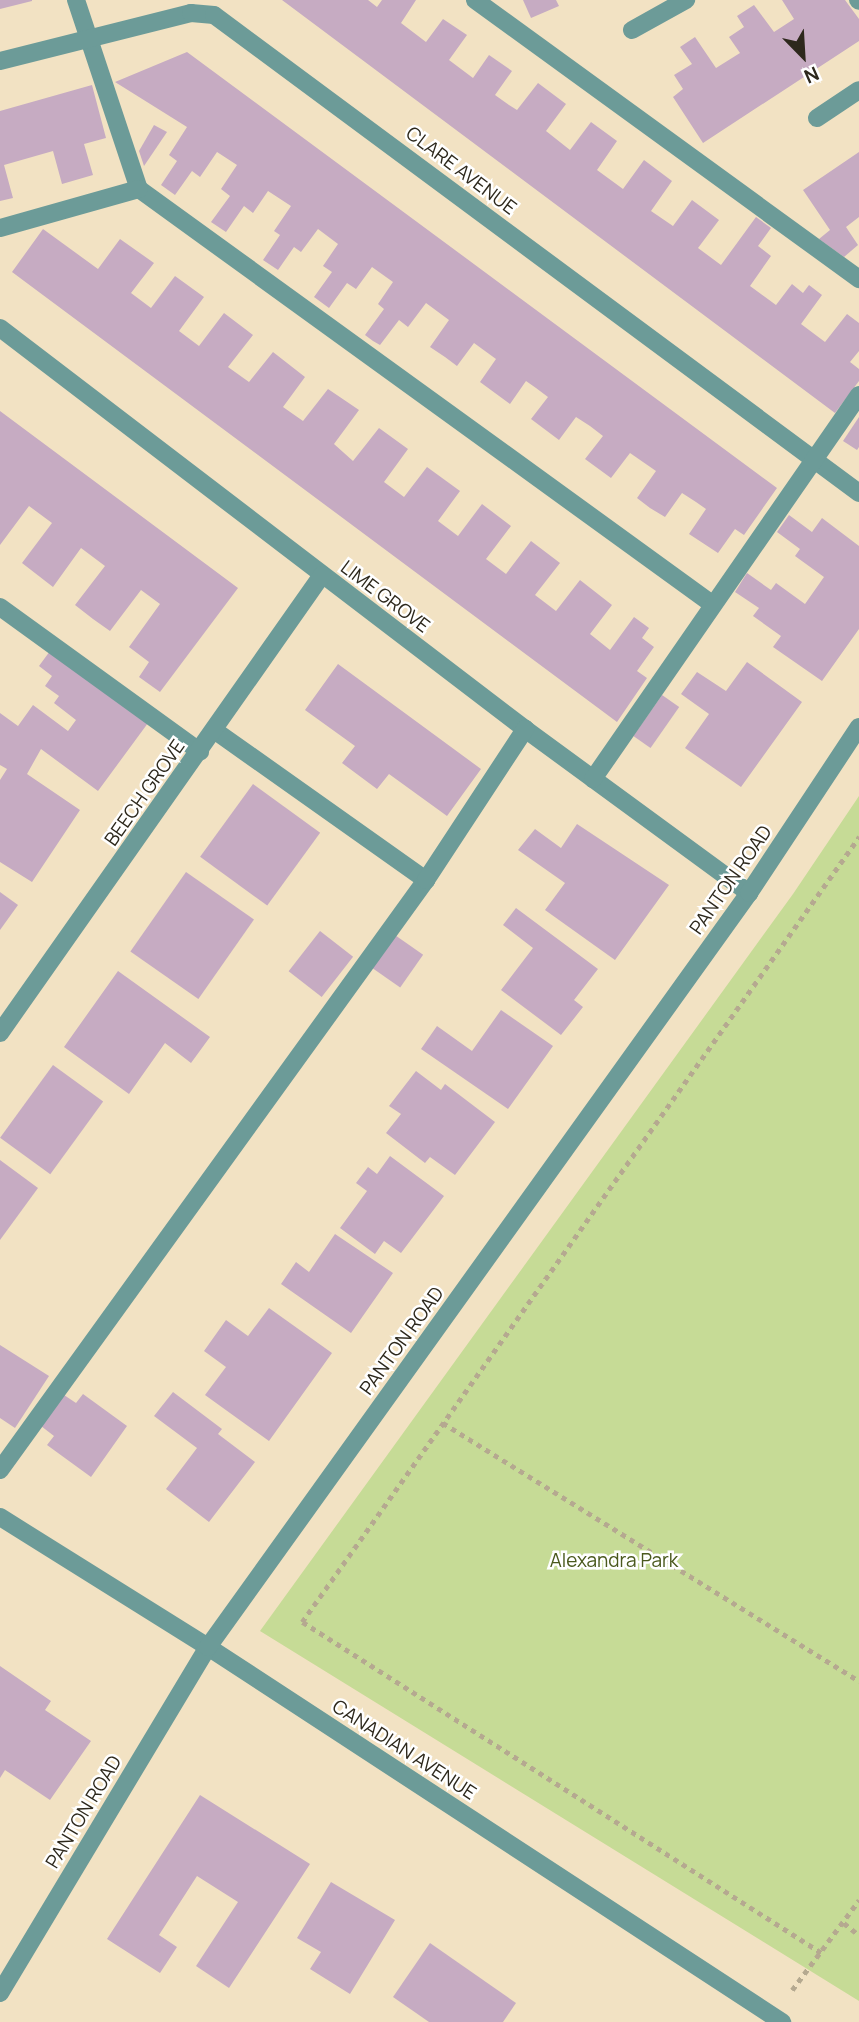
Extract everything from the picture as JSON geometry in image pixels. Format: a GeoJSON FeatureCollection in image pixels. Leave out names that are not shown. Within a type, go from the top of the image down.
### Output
{"type":"FeatureCollection","features":[{"type":"Feature","properties":{"kind":"street"},"geometry":{"type":"LineString","coordinates":[[76,0],[139,189],[712,604]]}},
{"type":"Feature","properties":{"kind":"street"},"geometry":{"type":"LineString","coordinates":[[475,0],[859,279]]}},
{"type":"Feature","properties":{"kind":"street"},"geometry":{"type":"LineString","coordinates":[[632,30],[657,7],[686,0]]}},
{"type":"Feature","properties":{"kind":"street","name":"CLARE AVENUE"},"geometry":{"type":"LineString","coordinates":[[0,61],[191,13],[214,15],[859,493]]}},
{"type":"Feature","properties":{"kind":"street"},"geometry":{"type":"LineString","coordinates":[[817,118],[859,90]]}},
{"type":"Feature","properties":{"kind":"street"},"geometry":{"type":"LineString","coordinates":[[0,228],[139,189]]}},
{"type":"Feature","properties":{"kind":"street","name":"LIME GROVE"},"geometry":{"type":"LineString","coordinates":[[0,328],[526,729],[749,893]]}},
{"type":"Feature","properties":{"kind":"street"},"geometry":{"type":"LineString","coordinates":[[593,779],[859,395]]}},
{"type":"Feature","properties":{"kind":"street","name":"BEECH GROVE"},"geometry":{"type":"LineString","coordinates":[[0,1033],[322,575]]}},
{"type":"Feature","properties":{"kind":"street"},"geometry":{"type":"LineString","coordinates":[[1,611],[200,752]]}},
{"type":"Feature","properties":{"kind":"street","name":"PANTON ROAD"},"geometry":{"type":"LineString","coordinates":[[0,1993],[208,1647],[749,893],[859,727]]}},
{"type":"Feature","properties":{"kind":"street"},"geometry":{"type":"LineString","coordinates":[[0,1471],[426,880],[526,729]]}},
{"type":"Feature","properties":{"kind":"street"},"geometry":{"type":"LineString","coordinates":[[214,730],[426,880]]}},
{"type":"Feature","properties":{"kind":"street","name":"CANADIAN AVENUE"},"geometry":{"type":"LineString","coordinates":[[0,1517],[208,1647],[777,2019]]}},
{"type":"Feature","properties":{"kind":"path"},"geometry":{"type":"LineString","coordinates":[[821,1953],[302,1622],[859,837]]}},
{"type":"Feature","properties":{"kind":"path"},"geometry":{"type":"LineString","coordinates":[[443,1423],[859,1681]]}},
{"type":"Feature","properties":{"kind":"path"},"geometry":{"type":"LineString","coordinates":[[777,2019],[859,1900]]}},
{"type":"Feature","properties":{"kind":"path"},"geometry":{"type":"LineString","coordinates":[[844,1923],[859,1935]]}},
{"type":"Feature","properties":{"kind":"green space","name":"Alexandra Park"},"geometry":{"type":"Polygon","coordinates":[[[859,796],[859,2001],[260,1631],[793,894],[859,796]]]}},
{"type":"Feature","properties":{"kind":"building"},"geometry":{"type":"Polygon","coordinates":[[[0,0],[32,0],[32,1],[0,9],[0,0]]]}},
{"type":"Feature","properties":{"kind":"building"},"geometry":{"type":"Polygon","coordinates":[[[282,0],[368,0],[377,7],[382,0],[416,0],[401,23],[426,42],[443,19],[467,35],[449,60],[473,78],[489,55],[512,71],[495,95],[509,105],[517,110],[538,83],[566,104],[546,131],[570,150],[591,122],[617,141],[597,170],[623,189],[644,160],[672,181],[651,211],[673,226],[692,200],[719,220],[698,248],[721,265],[756,217],[771,228],[758,246],[771,256],[750,286],[776,305],[792,284],[803,293],[809,285],[822,295],[801,324],[825,342],[847,314],[859,323],[859,351],[850,362],[859,369],[859,381],[835,413],[282,0]]]}},
{"type":"Feature","properties":{"kind":"building"},"geometry":{"type":"Polygon","coordinates":[[[523,0],[556,0],[559,6],[531,18],[523,0]]]}},
{"type":"Feature","properties":{"kind":"building"},"geometry":{"type":"Polygon","coordinates":[[[782,0],[845,0],[859,19],[859,41],[703,143],[673,97],[683,89],[674,75],[692,64],[680,47],[695,37],[716,68],[740,53],[729,37],[744,27],[737,16],[754,5],[774,32],[794,19],[782,0]]]}},
{"type":"Feature","properties":{"kind":"building"},"geometry":{"type":"Polygon","coordinates":[[[187,52],[777,488],[744,535],[735,529],[718,553],[689,534],[706,509],[696,502],[682,493],[665,517],[650,508],[637,498],[656,471],[630,453],[611,478],[585,459],[603,436],[590,426],[576,417],[559,440],[531,419],[548,397],[536,388],[526,381],[510,404],[480,382],[496,359],[474,343],[457,366],[430,347],[449,320],[426,303],[408,327],[399,320],[380,345],[373,341],[365,335],[384,309],[378,304],[393,282],[372,267],[356,289],[347,283],[329,308],[314,297],[332,272],[323,266],[338,244],[318,229],[301,252],[294,247],[278,270],[263,260],[280,235],[274,231],[291,206],[268,191],[253,213],[244,206],[226,232],[211,222],[230,196],[221,189],[237,165],[217,152],[200,177],[192,171],[175,195],[161,185],[177,161],[169,155],[187,127],[115,82],[187,52]]]}},
{"type":"Feature","properties":{"kind":"building"},"geometry":{"type":"Polygon","coordinates":[[[92,85],[106,138],[84,144],[93,175],[62,184],[53,151],[4,165],[13,198],[0,201],[0,111],[92,85]]]}},
{"type":"Feature","properties":{"kind":"building"},"geometry":{"type":"Polygon","coordinates":[[[154,125],[167,132],[144,166],[139,151],[154,125]]]}},
{"type":"Feature","properties":{"kind":"building"},"geometry":{"type":"Polygon","coordinates":[[[859,152],[859,217],[846,227],[858,245],[844,257],[819,239],[830,230],[803,190],[859,152]]]}},
{"type":"Feature","properties":{"kind":"building"},"geometry":{"type":"Polygon","coordinates":[[[43,229],[98,269],[120,239],[154,263],[131,293],[151,308],[175,276],[204,297],[179,331],[199,346],[224,313],[253,335],[228,367],[249,382],[273,352],[305,377],[283,407],[303,421],[328,389],[359,410],[334,444],[353,461],[379,428],[408,449],[384,482],[404,497],[427,467],[460,491],[438,521],[458,536],[482,504],[511,526],[486,559],[506,574],[531,541],[560,563],[535,595],[556,611],[580,580],[612,605],[590,634],[610,650],[634,617],[649,628],[642,638],[654,647],[637,671],[647,678],[617,722],[12,272],[43,229]]]}},
{"type":"Feature","properties":{"kind":"building"},"geometry":{"type":"Polygon","coordinates":[[[0,411],[238,588],[160,692],[139,677],[149,662],[129,647],[160,604],[141,590],[110,631],[93,619],[75,605],[105,566],[81,548],[53,587],[22,563],[52,523],[29,506],[0,545],[0,411]]]}},
{"type":"Feature","properties":{"kind":"building"},"geometry":{"type":"Polygon","coordinates":[[[859,417],[859,447],[857,450],[843,441],[859,417]]]}},
{"type":"Feature","properties":{"kind":"building"},"geometry":{"type":"Polygon","coordinates":[[[789,515],[812,532],[822,518],[859,546],[859,629],[822,681],[773,647],[781,636],[753,616],[759,608],[735,592],[747,573],[771,590],[776,583],[805,604],[824,577],[795,556],[800,549],[777,532],[789,515]]]}},
{"type":"Feature","properties":{"kind":"building"},"geometry":{"type":"Polygon","coordinates":[[[50,651],[148,723],[98,791],[41,749],[27,774],[80,810],[32,882],[0,862],[0,780],[7,769],[0,765],[0,713],[18,726],[33,705],[68,731],[76,720],[54,703],[59,696],[45,686],[52,676],[39,666],[50,651]]]}},
{"type":"Feature","properties":{"kind":"building"},"geometry":{"type":"Polygon","coordinates":[[[747,662],[802,702],[741,787],[685,748],[709,714],[681,694],[697,672],[726,691],[747,662]]]}},
{"type":"Feature","properties":{"kind":"building"},"geometry":{"type":"Polygon","coordinates":[[[338,664],[481,769],[447,816],[389,774],[377,789],[342,763],[355,746],[305,710],[338,664]]]}},
{"type":"Feature","properties":{"kind":"building"},"geometry":{"type":"Polygon","coordinates":[[[662,695],[679,707],[651,748],[633,736],[662,695]]]}},
{"type":"Feature","properties":{"kind":"building"},"geometry":{"type":"Polygon","coordinates":[[[253,784],[320,833],[267,906],[200,857],[253,784]]]}},
{"type":"Feature","properties":{"kind":"building"},"geometry":{"type":"Polygon","coordinates":[[[577,824],[669,885],[615,960],[545,910],[565,883],[518,850],[535,829],[561,848],[577,824]]]}},
{"type":"Feature","properties":{"kind":"building"},"geometry":{"type":"Polygon","coordinates":[[[186,872],[254,920],[198,999],[130,951],[186,872]]]}},
{"type":"Feature","properties":{"kind":"building"},"geometry":{"type":"Polygon","coordinates":[[[0,892],[18,905],[0,930],[0,892]]]}},
{"type":"Feature","properties":{"kind":"building"},"geometry":{"type":"Polygon","coordinates":[[[516,908],[598,969],[574,1000],[583,1007],[561,1035],[501,990],[533,948],[503,925],[516,908]]]}},
{"type":"Feature","properties":{"kind":"building"},"geometry":{"type":"Polygon","coordinates":[[[320,931],[353,957],[322,997],[289,971],[320,931]]]}},
{"type":"Feature","properties":{"kind":"building"},"geometry":{"type":"Polygon","coordinates":[[[392,933],[423,955],[400,988],[369,966],[392,933]]]}},
{"type":"Feature","properties":{"kind":"building"},"geometry":{"type":"Polygon","coordinates":[[[118,971],[210,1037],[191,1063],[165,1043],[129,1094],[64,1047],[118,971]]]}},
{"type":"Feature","properties":{"kind":"building"},"geometry":{"type":"Polygon","coordinates":[[[501,1010],[553,1046],[508,1109],[421,1049],[437,1026],[472,1051],[501,1010]]]}},
{"type":"Feature","properties":{"kind":"building"},"geometry":{"type":"Polygon","coordinates":[[[53,1065],[103,1101],[50,1174],[0,1138],[53,1065]]]}},
{"type":"Feature","properties":{"kind":"building"},"geometry":{"type":"Polygon","coordinates":[[[416,1071],[441,1090],[445,1084],[495,1122],[455,1175],[430,1157],[425,1163],[386,1133],[401,1114],[389,1106],[416,1071]]]}},
{"type":"Feature","properties":{"kind":"building"},"geometry":{"type":"Polygon","coordinates":[[[390,1156],[444,1196],[401,1253],[384,1241],[375,1254],[340,1228],[367,1191],[356,1183],[368,1167],[377,1174],[390,1156]]]}},
{"type":"Feature","properties":{"kind":"building"},"geometry":{"type":"Polygon","coordinates":[[[0,1160],[38,1188],[0,1240],[0,1160]]]}},
{"type":"Feature","properties":{"kind":"building"},"geometry":{"type":"Polygon","coordinates":[[[335,1234],[393,1273],[351,1333],[281,1284],[296,1262],[309,1272],[335,1234]]]}},
{"type":"Feature","properties":{"kind":"building"},"geometry":{"type":"Polygon","coordinates":[[[269,1308],[332,1353],[269,1441],[205,1395],[226,1367],[204,1351],[226,1320],[248,1336],[269,1308]]]}},
{"type":"Feature","properties":{"kind":"building"},"geometry":{"type":"Polygon","coordinates":[[[0,1345],[49,1376],[15,1428],[0,1418],[0,1345]]]}},
{"type":"Feature","properties":{"kind":"building"},"geometry":{"type":"Polygon","coordinates":[[[173,1392],[222,1429],[218,1434],[255,1462],[209,1522],[166,1489],[197,1448],[154,1416],[173,1392]]]}},
{"type":"Feature","properties":{"kind":"building"},"geometry":{"type":"Polygon","coordinates":[[[83,1394],[127,1426],[91,1477],[47,1445],[54,1436],[41,1426],[64,1395],[76,1403],[83,1394]]]}},
{"type":"Feature","properties":{"kind":"building"},"geometry":{"type":"Polygon","coordinates":[[[0,1666],[51,1701],[45,1710],[91,1741],[50,1800],[5,1770],[0,1778],[0,1666]]]}},
{"type":"Feature","properties":{"kind":"building"},"geometry":{"type":"Polygon","coordinates":[[[200,1795],[310,1864],[229,1988],[196,1966],[238,1902],[197,1876],[159,1935],[177,1947],[160,1973],[107,1939],[200,1795]]]}},
{"type":"Feature","properties":{"kind":"building"},"geometry":{"type":"Polygon","coordinates":[[[331,1882],[395,1920],[350,1994],[310,1969],[321,1952],[297,1938],[331,1882]]]}},
{"type":"Feature","properties":{"kind":"building"},"geometry":{"type":"Polygon","coordinates":[[[430,1943],[516,2003],[503,2022],[429,2022],[393,1997],[430,1943]]]}}]}
